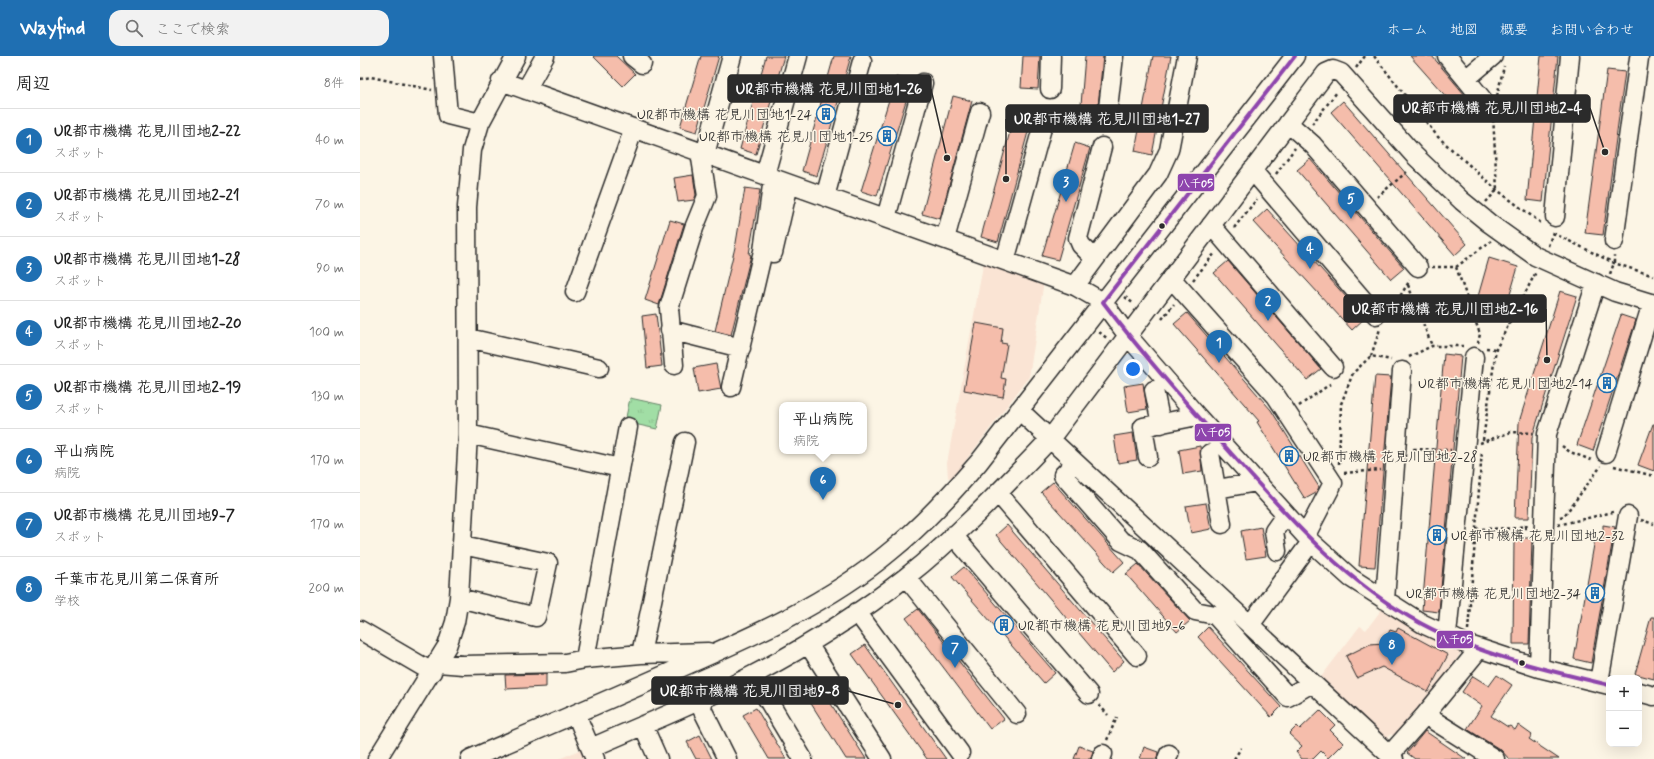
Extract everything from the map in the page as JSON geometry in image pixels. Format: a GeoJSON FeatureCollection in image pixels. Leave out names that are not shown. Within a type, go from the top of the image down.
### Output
{"type":"FeatureCollection","features":[{"type":"Feature","properties":{"kind":"street"},"geometry":{"type":"LineString","coordinates":[[443,56],[448,93],[448,116],[480,123]]}},
{"type":"Feature","properties":{"kind":"street"},"geometry":{"type":"LineString","coordinates":[[377,759],[447,646],[455,622],[460,598],[468,434],[467,207],[472,150],[480,123],[501,81],[516,56]]}},
{"type":"Feature","properties":{"kind":"street"},"geometry":{"type":"LineString","coordinates":[[526,90],[545,56]]}},
{"type":"Feature","properties":{"kind":"street"},"geometry":{"type":"LineString","coordinates":[[674,366],[669,316],[670,302],[694,228],[706,200],[702,153],[732,56]]}},
{"type":"Feature","properties":{"kind":"street"},"geometry":{"type":"LineString","coordinates":[[731,387],[763,251],[798,56]]}},
{"type":"Feature","properties":{"kind":"street"},"geometry":{"type":"LineString","coordinates":[[1050,90],[1051,56]]}},
{"type":"Feature","properties":{"kind":"street"},"geometry":{"type":"LineString","coordinates":[[1107,117],[1114,56]]}},
{"type":"Feature","properties":{"kind":"street"},"geometry":{"type":"LineString","coordinates":[[1075,286],[1161,168],[1169,150],[1187,56]]}},
{"type":"Feature","properties":{"kind":"street"},"geometry":{"type":"LineString","coordinates":[[470,759],[576,714],[784,621],[842,586],[892,551],[932,514],[957,488],[1295,56]]}},
{"type":"Feature","properties":{"kind":"street"},"geometry":{"type":"LineString","coordinates":[[1446,56],[1466,79],[1491,103]]}},
{"type":"Feature","properties":{"kind":"street"},"geometry":{"type":"LineString","coordinates":[[1554,225],[1570,56]]}},
{"type":"Feature","properties":{"kind":"street"},"geometry":{"type":"LineString","coordinates":[[1466,79],[1499,60]]}},
{"type":"Feature","properties":{"kind":"street"},"geometry":{"type":"LineString","coordinates":[[825,197],[862,61]]}},
{"type":"Feature","properties":{"kind":"street"},"geometry":{"type":"LineString","coordinates":[[1614,241],[1643,61]]}},
{"type":"Feature","properties":{"kind":"street"},"geometry":{"type":"LineString","coordinates":[[576,714],[593,754],[643,725],[753,675],[808,644],[857,612],[906,577],[998,493],[1050,439],[1120,340],[1171,278],[1326,73],[1333,70],[1341,72],[1420,161],[1476,213],[1543,260],[1600,285],[1653,304],[1604,458]]}},
{"type":"Feature","properties":{"kind":"street"},"geometry":{"type":"LineString","coordinates":[[501,81],[1075,286],[1103,302],[1120,340],[1197,416],[1308,539],[1351,578],[1423,624],[1447,635],[1471,649],[1604,684],[1628,516]]}},
{"type":"Feature","properties":{"kind":"street"},"geometry":{"type":"LineString","coordinates":[[886,218],[923,83]]}},
{"type":"Feature","properties":{"kind":"street"},"geometry":{"type":"LineString","coordinates":[[945,239],[980,112]]}},
{"type":"Feature","properties":{"kind":"street"},"geometry":{"type":"LineString","coordinates":[[1288,123],[1313,145],[1418,267]]}},
{"type":"Feature","properties":{"kind":"street"},"geometry":{"type":"LineString","coordinates":[[575,292],[634,128]]}},
{"type":"Feature","properties":{"kind":"street"},"geometry":{"type":"LineString","coordinates":[[1005,261],[1042,128]]}},
{"type":"Feature","properties":{"kind":"street"},"geometry":{"type":"LineString","coordinates":[[1095,259],[1081,245],[1078,238],[1102,147]]}},
{"type":"Feature","properties":{"kind":"street"},"geometry":{"type":"LineString","coordinates":[[1252,170],[1382,319]]}},
{"type":"Feature","properties":{"kind":"street"},"geometry":{"type":"LineString","coordinates":[[757,321],[776,179]]}},
{"type":"Feature","properties":{"kind":"street"},"geometry":{"type":"LineString","coordinates":[[1211,225],[1340,373]]}},
{"type":"Feature","properties":{"kind":"street"},"geometry":{"type":"LineString","coordinates":[[1171,278],[1276,396],[1333,483],[1308,539],[1250,625]]}},
{"type":"Feature","properties":{"kind":"street"},"geometry":{"type":"LineString","coordinates":[[1539,668],[1547,434],[1600,285]]}},
{"type":"Feature","properties":{"kind":"street"},"geometry":{"type":"LineString","coordinates":[[670,330],[740,348]]}},
{"type":"Feature","properties":{"kind":"street"},"geometry":{"type":"LineString","coordinates":[[468,338],[599,368]]}},
{"type":"Feature","properties":{"kind":"street"},"geometry":{"type":"LineString","coordinates":[[1447,635],[1474,357]]}},
{"type":"Feature","properties":{"kind":"street"},"geometry":{"type":"LineString","coordinates":[[1385,600],[1402,371]]}},
{"type":"Feature","properties":{"kind":"street"},"geometry":{"type":"LineString","coordinates":[[1154,390],[1160,424]]}},
{"type":"Feature","properties":{"kind":"street"},"geometry":{"type":"LineString","coordinates":[[1019,410],[1391,755],[1425,715],[1471,649]]}},
{"type":"Feature","properties":{"kind":"street"},"geometry":{"type":"LineString","coordinates":[[1148,457],[1143,427],[1197,416]]}},
{"type":"Feature","properties":{"kind":"street"},"geometry":{"type":"LineString","coordinates":[[585,659],[628,427]]}},
{"type":"Feature","properties":{"kind":"street"},"geometry":{"type":"LineString","coordinates":[[468,434],[620,468]]}},
{"type":"Feature","properties":{"kind":"street"},"geometry":{"type":"LineString","coordinates":[[641,654],[685,442]]}},
{"type":"Feature","properties":{"kind":"street"},"geometry":{"type":"LineString","coordinates":[[1210,453],[1222,524]]}},
{"type":"Feature","properties":{"kind":"street"},"geometry":{"type":"LineString","coordinates":[[1075,462],[1063,475],[1121,541],[1140,550],[1195,611],[1215,615],[1288,697],[1312,683]]}},
{"type":"Feature","properties":{"kind":"street"},"geometry":{"type":"LineString","coordinates":[[1217,489],[1257,482]]}},
{"type":"Feature","properties":{"kind":"street"},"geometry":{"type":"LineString","coordinates":[[998,493],[1137,656]]}},
{"type":"Feature","properties":{"kind":"street"},"geometry":{"type":"LineString","coordinates":[[1277,551],[1274,531],[1286,514]]}},
{"type":"Feature","properties":{"kind":"street"},"geometry":{"type":"LineString","coordinates":[[953,535],[1089,694]]}},
{"type":"Feature","properties":{"kind":"street"},"geometry":{"type":"LineString","coordinates":[[460,598],[536,616],[548,564],[462,545]]}},
{"type":"Feature","properties":{"kind":"street"},"geometry":{"type":"LineString","coordinates":[[906,577],[1017,714]]}},
{"type":"Feature","properties":{"kind":"street"},"geometry":{"type":"LineString","coordinates":[[857,612],[960,753]]}},
{"type":"Feature","properties":{"kind":"street"},"geometry":{"type":"LineString","coordinates":[[360,630],[435,667],[565,663],[585,659],[641,654],[717,652]]}},
{"type":"Feature","properties":{"kind":"street"},"geometry":{"type":"LineString","coordinates":[[808,644],[882,759]]}},
{"type":"Feature","properties":{"kind":"street"},"geometry":{"type":"LineString","coordinates":[[753,675],[803,759]]}},
{"type":"Feature","properties":{"kind":"street"},"geometry":{"type":"LineString","coordinates":[[1642,693],[1654,696]]}},
{"type":"Feature","properties":{"kind":"street"},"geometry":{"type":"LineString","coordinates":[[698,701],[727,759]]}},
{"type":"Feature","properties":{"kind":"street"},"geometry":{"type":"LineString","coordinates":[[1425,715],[1495,759]]}},
{"type":"Feature","properties":{"kind":"street"},"geometry":{"type":"LineString","coordinates":[[643,725],[658,759]]}},
{"type":"Feature","properties":{"kind":"path"},"geometry":{"type":"LineString","coordinates":[[1374,56],[1438,137],[1497,190],[1614,263],[1654,276]]}},
{"type":"Feature","properties":{"kind":"path"},"geometry":{"type":"LineString","coordinates":[[1476,213],[1497,190],[1491,103],[1499,60]]}},
{"type":"Feature","properties":{"kind":"path"},"geometry":{"type":"LineString","coordinates":[[360,79],[371,76],[448,93]]}},
{"type":"Feature","properties":{"kind":"path"},"geometry":{"type":"LineString","coordinates":[[1160,321],[1267,187],[1303,136],[1347,79]]}},
{"type":"Feature","properties":{"kind":"path"},"geometry":{"type":"LineString","coordinates":[[1491,103],[1493,115]]}},
{"type":"Feature","properties":{"kind":"path"},"geometry":{"type":"LineString","coordinates":[[1366,207],[1420,161]]}},
{"type":"Feature","properties":{"kind":"path"},"geometry":{"type":"LineString","coordinates":[[1471,649],[1476,529],[1483,442],[1496,349],[1543,260],[1554,225]]}},
{"type":"Feature","properties":{"kind":"path"},"geometry":{"type":"LineString","coordinates":[[1371,356],[1382,319],[1418,267],[1456,267],[1502,232]]}},
{"type":"Feature","properties":{"kind":"path"},"geometry":{"type":"LineString","coordinates":[[1600,285],[1614,263],[1614,241]]}},
{"type":"Feature","properties":{"kind":"path"},"geometry":{"type":"LineString","coordinates":[[1456,267],[1480,334],[1474,357]]}},
{"type":"Feature","properties":{"kind":"path"},"geometry":{"type":"LineString","coordinates":[[1407,284],[1432,346]]}},
{"type":"Feature","properties":{"kind":"path"},"geometry":{"type":"LineString","coordinates":[[1120,293],[1136,305]]}},
{"type":"Feature","properties":{"kind":"path"},"geometry":{"type":"LineString","coordinates":[[1094,327],[1120,340]]}},
{"type":"Feature","properties":{"kind":"path"},"geometry":{"type":"LineString","coordinates":[[1288,414],[1340,373],[1353,373]]}},
{"type":"Feature","properties":{"kind":"path"},"geometry":{"type":"LineString","coordinates":[[1333,483],[1339,473],[1409,469],[1414,449],[1465,450],[1510,432],[1547,434],[1570,452],[1604,458],[1654,476]]}},
{"type":"Feature","properties":{"kind":"path"},"geometry":{"type":"LineString","coordinates":[[1512,528],[1544,525],[1564,516],[1600,469],[1604,458]]}},
{"type":"Feature","properties":{"kind":"path"},"geometry":{"type":"LineString","coordinates":[[1476,529],[1544,525],[1615,512],[1654,524]]}},
{"type":"Feature","properties":{"kind":"path"},"geometry":{"type":"LineString","coordinates":[[1102,757],[1117,717]]}},
{"type":"Feature","properties":{"kind":"path"},"geometry":{"type":"LineString","coordinates":[[1234,759],[1241,748]]}},
{"type":"Feature","properties":{"kind":"shaded area"},"geometry":{"type":"Polygon","coordinates":[[[984,260],[1044,281],[1029,377],[954,476],[948,478],[947,463],[984,260]]]}},
{"type":"Feature","properties":{"kind":"shaded area"},"geometry":{"type":"Polygon","coordinates":[[[1382,609],[1419,632],[1461,652],[1434,696],[1397,739],[1391,734],[1386,739],[1321,677],[1360,626],[1366,630],[1382,609]]]}},
{"type":"Feature","properties":{"kind":"shaded area"},"geometry":{"type":"Polygon","coordinates":[[[584,748],[588,759],[559,759],[584,748]]]}},
{"type":"Feature","properties":{"kind":"green space"},"geometry":{"type":"Polygon","coordinates":[[[630,398],[662,405],[657,429],[625,422],[630,398]]]}},
{"type":"Feature","properties":{"kind":"building"},"geometry":{"type":"Polygon","coordinates":[[[593,56],[616,56],[635,74],[623,86],[593,56]]]}},
{"type":"Feature","properties":{"kind":"building"},"geometry":{"type":"Polygon","coordinates":[[[701,56],[719,56],[697,132],[680,127],[701,56]]]}},
{"type":"Feature","properties":{"kind":"building"},"geometry":{"type":"Polygon","coordinates":[[[766,56],[784,56],[756,154],[740,149],[766,56]]]}},
{"type":"Feature","properties":{"kind":"building","name":"UR都市機構 花見川団地1-24"},"geometry":{"type":"Polygon","coordinates":[[[834,56],[851,56],[817,176],[802,171],[834,56]]]}},
{"type":"Feature","properties":{"kind":"building"},"geometry":{"type":"Polygon","coordinates":[[[1023,56],[1040,56],[1038,89],[1021,88],[1023,56]]]}},
{"type":"Feature","properties":{"kind":"building"},"geometry":{"type":"Polygon","coordinates":[[[1085,56],[1103,56],[1098,107],[1081,105],[1085,56]]]}},
{"type":"Feature","properties":{"kind":"building"},"geometry":{"type":"Polygon","coordinates":[[[1153,56],[1171,56],[1152,155],[1135,151],[1153,56]]]}},
{"type":"Feature","properties":{"kind":"building"},"geometry":{"type":"Polygon","coordinates":[[[1410,56],[1432,56],[1476,108],[1465,118],[1410,56]]]}},
{"type":"Feature","properties":{"kind":"building"},"geometry":{"type":"Polygon","coordinates":[[[1541,56],[1558,56],[1543,202],[1527,200],[1541,56]]]}},
{"type":"Feature","properties":{"kind":"building"},"geometry":{"type":"Polygon","coordinates":[[[1607,70],[1625,72],[1603,235],[1585,233],[1607,70]]]}},
{"type":"Feature","properties":{"kind":"building","name":"UR都市機構 花見川団地1-25"},"geometry":{"type":"Polygon","coordinates":[[[896,77],[912,81],[877,196],[861,191],[896,77]]]}},
{"type":"Feature","properties":{"kind":"building"},"geometry":{"type":"Polygon","coordinates":[[[953,96],[972,101],[940,219],[922,214],[953,96]]]}},
{"type":"Feature","properties":{"kind":"building"},"geometry":{"type":"Polygon","coordinates":[[[1343,101],[1467,244],[1455,255],[1331,112],[1343,101]]]}},
{"type":"Feature","properties":{"kind":"building"},"geometry":{"type":"Polygon","coordinates":[[[1014,117],[1031,121],[998,242],[981,237],[1014,117]]]}},
{"type":"Feature","properties":{"kind":"building"},"geometry":{"type":"Polygon","coordinates":[[[1075,143],[1090,148],[1058,260],[1042,256],[1075,143]]]}},
{"type":"Feature","properties":{"kind":"building"},"geometry":{"type":"Polygon","coordinates":[[[1310,159],[1404,268],[1391,279],[1297,170],[1310,159]]]}},
{"type":"Feature","properties":{"kind":"building"},"geometry":{"type":"Polygon","coordinates":[[[693,175],[696,195],[694,200],[678,202],[674,178],[693,175]]]}},
{"type":"Feature","properties":{"kind":"building"},"geometry":{"type":"Polygon","coordinates":[[[745,188],[760,190],[749,254],[751,255],[731,335],[715,331],[736,243],[745,188]]]}},
{"type":"Feature","properties":{"kind":"building"},"geometry":{"type":"Polygon","coordinates":[[[1267,209],[1365,318],[1352,330],[1253,222],[1267,209]]]}},
{"type":"Feature","properties":{"kind":"building"},"geometry":{"type":"Polygon","coordinates":[[[670,220],[684,224],[659,305],[645,300],[670,220]]]}},
{"type":"Feature","properties":{"kind":"building"},"geometry":{"type":"Polygon","coordinates":[[[1489,258],[1518,267],[1506,308],[1477,300],[1489,258]]]}},
{"type":"Feature","properties":{"kind":"building"},"geometry":{"type":"Polygon","coordinates":[[[1228,261],[1321,369],[1307,380],[1214,273],[1228,261]]]}},
{"type":"Feature","properties":{"kind":"building"},"geometry":{"type":"Polygon","coordinates":[[[1560,291],[1577,296],[1532,438],[1529,518],[1515,518],[1519,422],[1560,291]]]}},
{"type":"Feature","properties":{"kind":"building"},"geometry":{"type":"Polygon","coordinates":[[[1187,313],[1271,410],[1319,487],[1316,493],[1305,499],[1257,422],[1259,421],[1174,324],[1187,313]]]}},
{"type":"Feature","properties":{"kind":"building"},"geometry":{"type":"Polygon","coordinates":[[[656,314],[662,366],[647,368],[642,316],[656,314]]]}},
{"type":"Feature","properties":{"kind":"building","name":"UR都市機構 花見川団地2-14"},"geometry":{"type":"Polygon","coordinates":[[[1621,315],[1636,320],[1593,451],[1577,445],[1621,315]]]}},
{"type":"Feature","properties":{"kind":"building"},"geometry":{"type":"Polygon","coordinates":[[[976,323],[1003,328],[1001,343],[1007,344],[1001,378],[1006,379],[1003,397],[964,390],[976,323]]]}},
{"type":"Feature","properties":{"kind":"building"},"geometry":{"type":"Polygon","coordinates":[[[1444,354],[1461,356],[1439,612],[1422,610],[1444,354]]]}},
{"type":"Feature","properties":{"kind":"building"},"geometry":{"type":"Polygon","coordinates":[[[716,364],[721,389],[698,393],[694,368],[716,364]]]}},
{"type":"Feature","properties":{"kind":"building"},"geometry":{"type":"Polygon","coordinates":[[[1375,376],[1391,377],[1375,567],[1359,566],[1375,376]]]}},
{"type":"Feature","properties":{"kind":"building"},"geometry":{"type":"Polygon","coordinates":[[[1143,383],[1147,409],[1128,412],[1124,386],[1143,383]]]}},
{"type":"Feature","properties":{"kind":"building"},"geometry":{"type":"Polygon","coordinates":[[[1654,424],[1654,471],[1638,465],[1654,424]]]}},
{"type":"Feature","properties":{"kind":"building"},"geometry":{"type":"Polygon","coordinates":[[[1133,433],[1137,460],[1118,463],[1114,436],[1133,433]]]}},
{"type":"Feature","properties":{"kind":"building"},"geometry":{"type":"Polygon","coordinates":[[[1200,446],[1202,471],[1183,474],[1179,450],[1200,446]]]}},
{"type":"Feature","properties":{"kind":"building"},"geometry":{"type":"Polygon","coordinates":[[[1053,482],[1124,562],[1113,572],[1041,492],[1053,482]]]}},
{"type":"Feature","properties":{"kind":"building"},"geometry":{"type":"Polygon","coordinates":[[[1206,503],[1211,529],[1191,533],[1186,506],[1206,503]]]}},
{"type":"Feature","properties":{"kind":"building"},"geometry":{"type":"Polygon","coordinates":[[[1007,525],[1124,661],[1112,672],[996,535],[1007,525]]]}},
{"type":"Feature","properties":{"kind":"building","name":"UR都市機構 花見川団地2-34"},"geometry":{"type":"Polygon","coordinates":[[[1603,525],[1615,527],[1591,663],[1574,659],[1595,539],[1603,539],[1603,525]]]}},
{"type":"Feature","properties":{"kind":"building"},"geometry":{"type":"Polygon","coordinates":[[[1261,527],[1266,556],[1246,559],[1241,531],[1261,527]]]}},
{"type":"Feature","properties":{"kind":"building"},"geometry":{"type":"Polygon","coordinates":[[[1514,538],[1532,538],[1529,644],[1513,644],[1514,538]]]}},
{"type":"Feature","properties":{"kind":"building"},"geometry":{"type":"Polygon","coordinates":[[[1138,564],[1190,621],[1177,632],[1126,574],[1138,564]]]}},
{"type":"Feature","properties":{"kind":"building","name":"UR都市機構 花見川団地9-6"},"geometry":{"type":"Polygon","coordinates":[[[964,567],[1055,673],[1044,683],[952,577],[964,567]]]}},
{"type":"Feature","properties":{"kind":"building"},"geometry":{"type":"Polygon","coordinates":[[[918,609],[1004,719],[990,729],[906,618],[918,609]]]}},
{"type":"Feature","properties":{"kind":"building"},"geometry":{"type":"Polygon","coordinates":[[[1651,617],[1654,617],[1654,679],[1635,674],[1651,617]]]}},
{"type":"Feature","properties":{"kind":"building"},"geometry":{"type":"Polygon","coordinates":[[[1208,627],[1281,707],[1271,717],[1198,637],[1208,627]]]}},
{"type":"Feature","properties":{"kind":"building"},"geometry":{"type":"Polygon","coordinates":[[[1398,628],[1448,655],[1428,692],[1382,667],[1357,678],[1346,656],[1370,644],[1384,643],[1390,630],[1396,632],[1398,628]]]}},
{"type":"Feature","properties":{"kind":"building"},"geometry":{"type":"Polygon","coordinates":[[[865,645],[946,759],[927,759],[852,654],[865,645]]]}},
{"type":"Feature","properties":{"kind":"building"},"geometry":{"type":"Polygon","coordinates":[[[546,674],[546,687],[506,689],[505,675],[546,674]]]}},
{"type":"Feature","properties":{"kind":"building"},"geometry":{"type":"Polygon","coordinates":[[[1497,675],[1512,685],[1491,716],[1515,730],[1518,725],[1532,735],[1529,739],[1559,759],[1509,759],[1501,750],[1467,729],[1482,706],[1462,692],[1473,676],[1489,686],[1497,675]]]}},
{"type":"Feature","properties":{"kind":"building"},"geometry":{"type":"Polygon","coordinates":[[[814,677],[866,759],[846,759],[800,686],[814,677]]]}},
{"type":"Feature","properties":{"kind":"building"},"geometry":{"type":"Polygon","coordinates":[[[756,708],[786,759],[769,759],[743,715],[756,708]]]}},
{"type":"Feature","properties":{"kind":"building"},"geometry":{"type":"Polygon","coordinates":[[[1320,710],[1335,725],[1330,730],[1343,743],[1328,758],[1321,751],[1313,759],[1302,759],[1296,752],[1302,746],[1289,734],[1297,726],[1300,729],[1320,710]]]}},
{"type":"Feature","properties":{"kind":"building"},"geometry":{"type":"Polygon","coordinates":[[[1425,731],[1466,759],[1415,759],[1407,753],[1425,731]]]}},
{"type":"Feature","properties":{"kind":"building"},"geometry":{"type":"Polygon","coordinates":[[[700,735],[712,759],[696,759],[687,742],[700,735]]]}},
{"type":"Feature","properties":{"kind":"building"},"geometry":{"type":"Polygon","coordinates":[[[1079,746],[1093,751],[1091,759],[1074,759],[1079,746]]]}},
{"type":"Feature","properties":{"kind":"building"},"geometry":{"type":"Polygon","coordinates":[[[1144,747],[1158,752],[1157,759],[1140,759],[1144,747]]]}},
{"type":"Feature","properties":{"kind":"transit line","name":"八千05"},"geometry":{"type":"LineString","coordinates":[[1295,56],[1103,302],[1197,415],[1296,524],[1318,547],[1367,589],[1422,624],[1444,635],[1490,653],[1561,674],[1606,684]]}},
{"type":"Feature","properties":{"kind":"place","name":"UR都市機構 花見川団地1-24"},"geometry":{"type":"Point","coordinates":[826,114]}},
{"type":"Feature","properties":{"kind":"place","name":"UR都市機構 花見川団地1-25"},"geometry":{"type":"Point","coordinates":[887,136]}},
{"type":"Feature","properties":{"kind":"place","name":"UR都市機構 花見川団地2-4"},"geometry":{"type":"Point","coordinates":[1605,152]}},
{"type":"Feature","properties":{"kind":"place","name":"UR都市機構 花見川団地1-26"},"geometry":{"type":"Point","coordinates":[947,158]}},
{"type":"Feature","properties":{"kind":"place","name":"UR都市機構 花見川団地1-27"},"geometry":{"type":"Point","coordinates":[1006,179]}},
{"type":"Feature","properties":{"kind":"place","name":"UR都市機構 花見川団地1-28"},"geometry":{"type":"Point","coordinates":[1066,202]}},
{"type":"Feature","properties":{"kind":"place","name":"UR都市機構 花見川団地2-19"},"geometry":{"type":"Point","coordinates":[1351,219]}},
{"type":"Feature","properties":{"kind":"place","name":"UR都市機構 花見川団地2-20"},"geometry":{"type":"Point","coordinates":[1310,269]}},
{"type":"Feature","properties":{"kind":"place","name":"UR都市機構 花見川団地2-21"},"geometry":{"type":"Point","coordinates":[1268,321]}},
{"type":"Feature","properties":{"kind":"place","name":"UR都市機構 花見川団地2-16"},"geometry":{"type":"Point","coordinates":[1547,360]}},
{"type":"Feature","properties":{"kind":"place","name":"UR都市機構 花見川団地2-22"},"geometry":{"type":"Point","coordinates":[1219,363]}},
{"type":"Feature","properties":{"kind":"place","name":"UR都市機構 花見川団地2-14"},"geometry":{"type":"Point","coordinates":[1607,383]}},
{"type":"Feature","properties":{"kind":"place","name":"UR都市機構 花見川団地2-28"},"geometry":{"type":"Point","coordinates":[1289,456]}},
{"type":"Feature","properties":{"kind":"place","name":"平山病院"},"geometry":{"type":"Point","coordinates":[823,500]}},
{"type":"Feature","properties":{"kind":"place","name":"UR都市機構 花見川団地2-32"},"geometry":{"type":"Point","coordinates":[1437,535]}},
{"type":"Feature","properties":{"kind":"place","name":"UR都市機構 花見川団地2-34"},"geometry":{"type":"Point","coordinates":[1595,593]}},
{"type":"Feature","properties":{"kind":"place","name":"UR都市機構 花見川団地9-6"},"geometry":{"type":"Point","coordinates":[1004,625]}},
{"type":"Feature","properties":{"kind":"place","name":"千葉市花見川第二保育所"},"geometry":{"type":"Point","coordinates":[1392,665]}},
{"type":"Feature","properties":{"kind":"place","name":"UR都市機構 花見川団地9-7"},"geometry":{"type":"Point","coordinates":[955,668]}},
{"type":"Feature","properties":{"kind":"place","name":"UR都市機構 花見川団地9-8"},"geometry":{"type":"Point","coordinates":[898,705]}}]}
